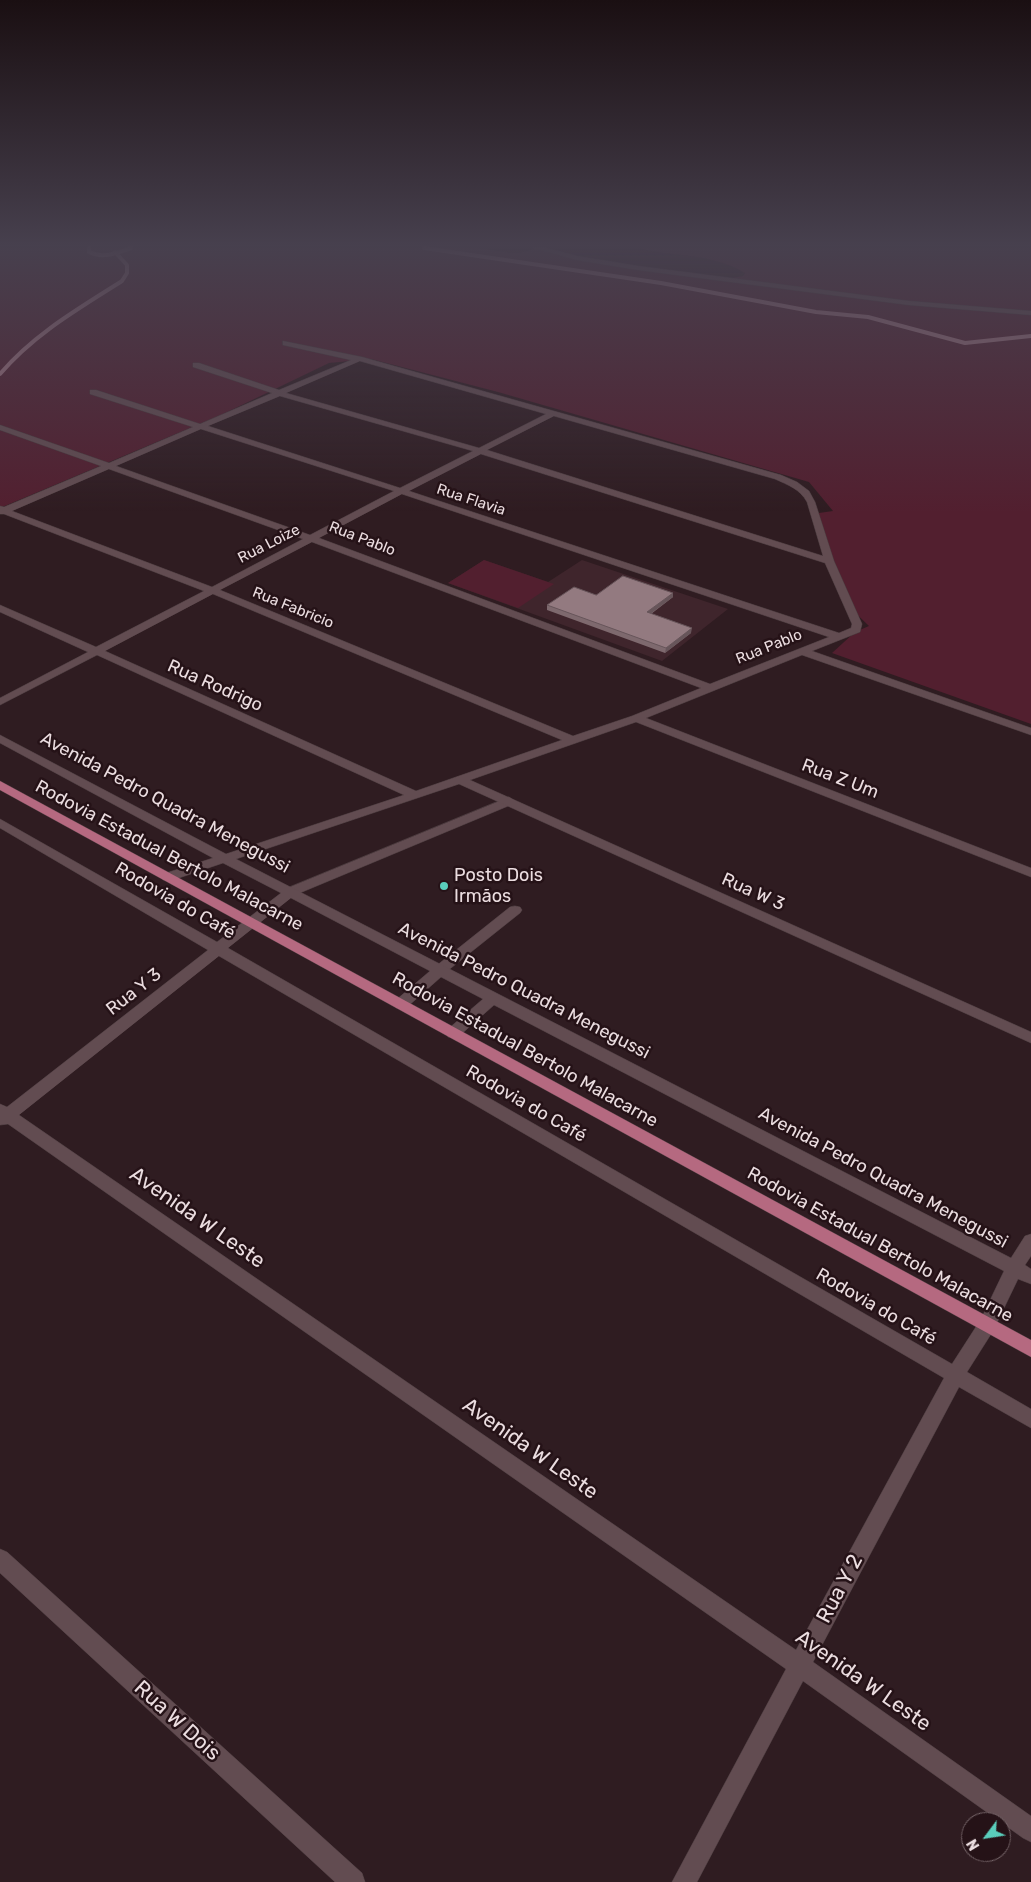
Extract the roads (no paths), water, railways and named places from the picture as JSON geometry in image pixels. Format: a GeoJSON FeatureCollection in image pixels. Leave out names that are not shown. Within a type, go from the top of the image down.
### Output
{"type":"FeatureCollection","features":[{"type":"Feature","properties":{"kind":"main road","name":"Rodovia Estadual Bertolo Malacarne"},"geometry":{"type":"LineString","coordinates":[[0,785],[254,922],[1031,1349]]}},
{"type":"Feature","properties":{"kind":"street"},"geometry":{"type":"LineString","coordinates":[[286,343],[359,359],[778,477],[794,484],[806,493],[811,502],[829,560],[857,624],[856,630],[840,637]]}},
{"type":"Feature","properties":{"kind":"street"},"geometry":{"type":"LineString","coordinates":[[2,511],[282,394],[359,359]]}},
{"type":"Feature","properties":{"kind":"street"},"geometry":{"type":"LineString","coordinates":[[196,365],[282,394],[481,451],[829,560]]}},
{"type":"Feature","properties":{"kind":"street","name":"Rua Flavia"},"geometry":{"type":"LineString","coordinates":[[93,392],[401,491],[840,637]]}},
{"type":"Feature","properties":{"kind":"street","name":"Rua Loize"},"geometry":{"type":"LineString","coordinates":[[0,702],[212,590],[314,539],[401,491],[552,414]]}},
{"type":"Feature","properties":{"kind":"street","name":"Rua Pablo"},"geometry":{"type":"LineString","coordinates":[[0,427],[314,539],[710,688]]}},
{"type":"Feature","properties":{"kind":"street","name":"Rua Fabricio"},"geometry":{"type":"LineString","coordinates":[[2,511],[212,590],[573,740]]}},
{"type":"Feature","properties":{"kind":"street","name":"Rua Rodrigo"},"geometry":{"type":"LineString","coordinates":[[0,608],[415,795]]}},
{"type":"Feature","properties":{"kind":"street","name":"Rua Pablo"},"geometry":{"type":"LineString","coordinates":[[168,877],[415,795],[636,718],[800,651],[840,637]]}},
{"type":"Feature","properties":{"kind":"street"},"geometry":{"type":"LineString","coordinates":[[800,651],[1031,732]]}},
{"type":"Feature","properties":{"kind":"street","name":"Rua Z Um"},"geometry":{"type":"LineString","coordinates":[[636,718],[1031,873]]}},
{"type":"Feature","properties":{"kind":"street","name":"Avenida Pedro Quadra Menegussi"},"geometry":{"type":"LineString","coordinates":[[0,738],[224,858],[1031,1277]]}},
{"type":"Feature","properties":{"kind":"street","name":"Rua W 3"},"geometry":{"type":"LineString","coordinates":[[459,779],[1031,1038]]}},
{"type":"Feature","properties":{"kind":"street","name":"Rua Y 3"},"geometry":{"type":"LineString","coordinates":[[2,1116],[254,922],[290,892],[509,801]]}},
{"type":"Feature","properties":{"kind":"street","name":"Rodovia do Café"},"geometry":{"type":"LineString","coordinates":[[0,823],[1031,1419]]}},
{"type":"Feature","properties":{"kind":"street"},"geometry":{"type":"LineString","coordinates":[[401,1004],[440,969],[515,910]]}},
{"type":"Feature","properties":{"kind":"street"},"geometry":{"type":"LineString","coordinates":[[453,1033],[494,997]]}},
{"type":"Feature","properties":{"kind":"street","name":"Avenida W Leste"},"geometry":{"type":"LineString","coordinates":[[2,1116],[799,1665],[1031,1830]]}},
{"type":"Feature","properties":{"kind":"street","name":"Rua Y 2"},"geometry":{"type":"LineString","coordinates":[[684,1882],[955,1376],[987,1325],[1014,1268],[1031,1241]]}},
{"type":"Feature","properties":{"kind":"street","name":"Rua W Dois"},"geometry":{"type":"LineString","coordinates":[[0,1559],[353,1882]]}},
{"type":"Feature","properties":{"kind":"waterway"},"geometry":{"type":"LineString","coordinates":[[0,374],[40,336]]}},
{"type":"Feature","properties":{"kind":"waterway"},"geometry":{"type":"LineString","coordinates":[[938,336],[965,343],[1031,336]]}},
{"type":"Feature","properties":{"kind":"place","name":"Posto Dois Irmãos"},"geometry":{"type":"Point","coordinates":[444,886]}}]}
